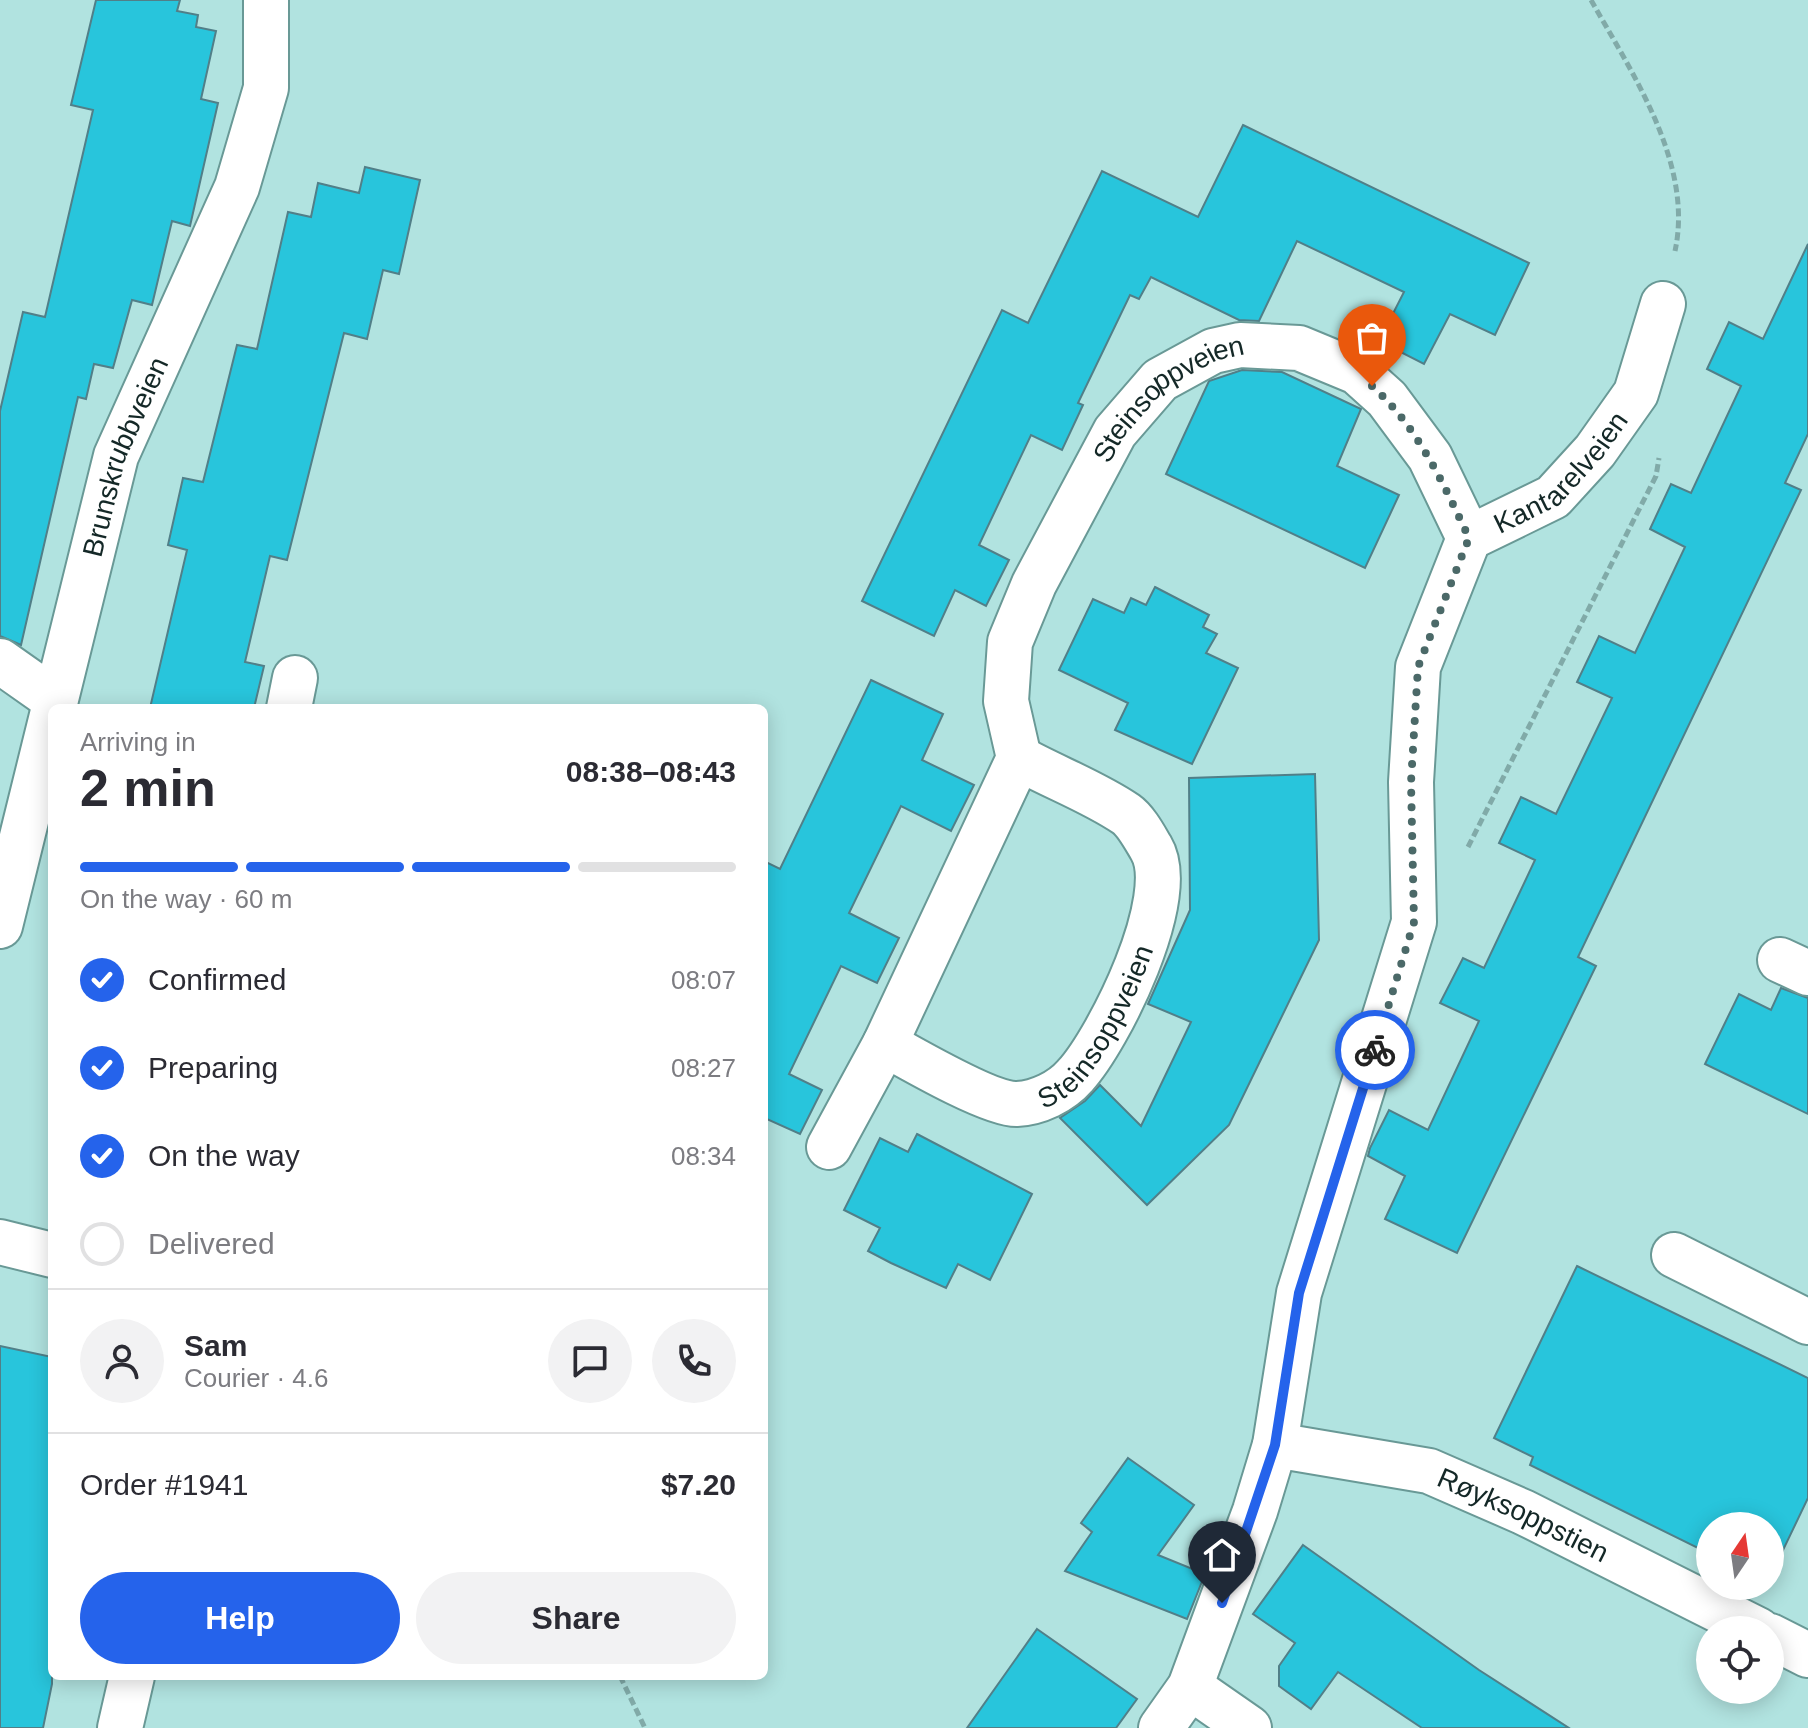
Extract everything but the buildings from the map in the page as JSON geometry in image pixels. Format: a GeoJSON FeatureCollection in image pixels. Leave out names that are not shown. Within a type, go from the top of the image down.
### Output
{"type":"FeatureCollection","features":[{"type":"Feature","properties":{"kind":"street","name":"Brunskrubbveien"},"geometry":{"type":"LineString","coordinates":[[53,704],[116,456],[237,187],[266,88],[266,0]]}},
{"type":"Feature","properties":{"kind":"street","name":"Kantarelveien"},"geometry":{"type":"LineString","coordinates":[[1161,1728],[1190,1687],[1242,1549],[1275,1445],[1299,1293],[1414,922],[1411,782],[1418,667],[1469,538],[1553,497],[1595,451],[1636,393],[1663,304]]}},
{"type":"Feature","properties":{"kind":"street","name":"Steinsoppveien"},"geometry":{"type":"LineString","coordinates":[[885,1044],[936,1073],[1013,1104],[1043,1099],[1073,1079],[1102,1043],[1150,934],[1157,880],[1154,852],[1128,816],[1019,758],[1006,701],[1010,642],[1034,584],[1115,432],[1160,380],[1213,351],[1240,345],[1299,348],[1357,372],[1387,399],[1430,457],[1469,538]]}},
{"type":"Feature","properties":{"kind":"street"},"geometry":{"type":"LineString","coordinates":[[0,661],[54,699]]}},
{"type":"Feature","properties":{"kind":"street","name":"Brunskrubbveien"},"geometry":{"type":"LineString","coordinates":[[0,926],[48,724]]}},
{"type":"Feature","properties":{"kind":"street"},"geometry":{"type":"LineString","coordinates":[[829,1147],[885,1044],[1019,758]]}},
{"type":"Feature","properties":{"kind":"street"},"geometry":{"type":"LineString","coordinates":[[0,1242],[48,1254]]}},
{"type":"Feature","properties":{"kind":"street"},"geometry":{"type":"LineString","coordinates":[[1674,1255],[1808,1322]]}},
{"type":"Feature","properties":{"kind":"street","name":"Røyksoppstien"},"geometry":{"type":"LineString","coordinates":[[1275,1445],[1429,1471],[1523,1512],[1730,1616]]}},
{"type":"Feature","properties":{"kind":"street"},"geometry":{"type":"LineString","coordinates":[[120,1728],[131,1680]]}},
{"type":"Feature","properties":{"kind":"street"},"geometry":{"type":"LineString","coordinates":[[1190,1687],[1249,1728]]}},
{"type":"Feature","properties":{"kind":"path"},"geometry":{"type":"LineString","coordinates":[[1591,0],[1636,80],[1670,159],[1679,232],[1663,304]]}},
{"type":"Feature","properties":{"kind":"path"},"geometry":{"type":"LineString","coordinates":[[1414,922],[1463,858],[1656,476],[1660,447],[1658,437],[1636,393]]}},
{"type":"Feature","properties":{"kind":"path"},"geometry":{"type":"LineString","coordinates":[[622,1680],[645,1728]]}},
{"type":"Feature","properties":{"kind":"way so far"},"geometry":{"type":"LineString","coordinates":[[1372,386],[1387,399],[1430,457],[1469,538],[1418,667],[1411,782],[1414,922],[1375,1050]]}},
{"type":"Feature","properties":{"kind":"route"},"geometry":{"type":"LineString","coordinates":[[1222,1603],[1275,1445],[1299,1293],[1375,1050]]}}]}
